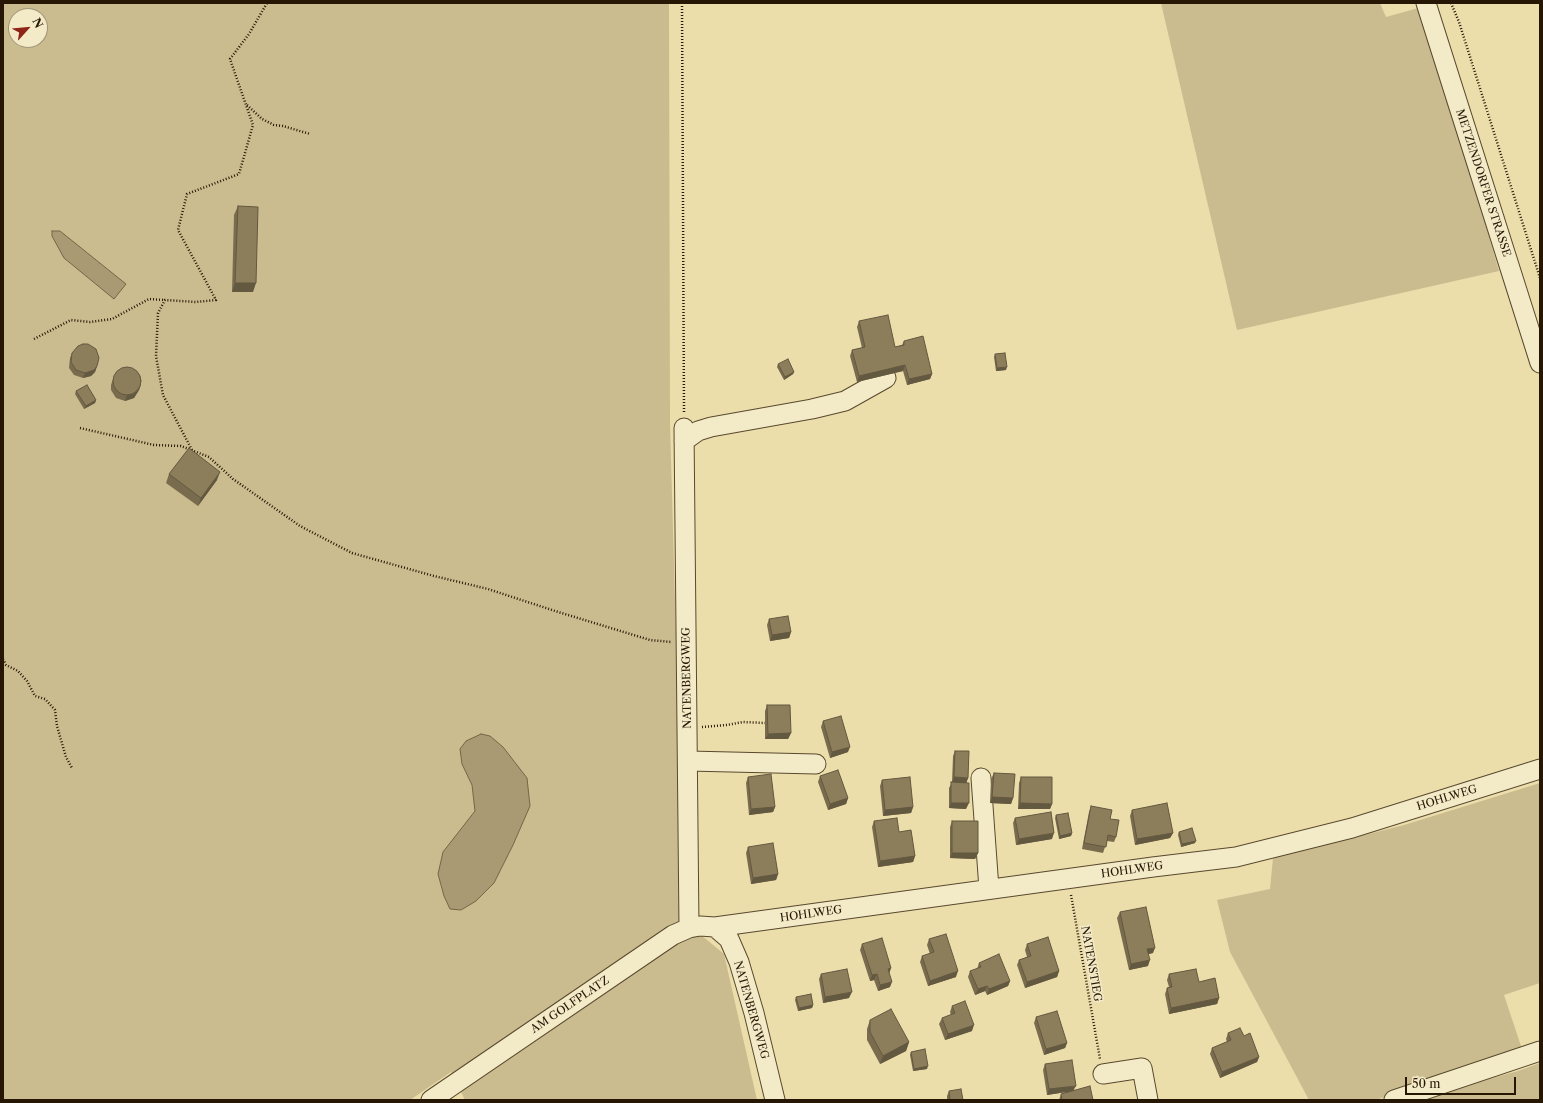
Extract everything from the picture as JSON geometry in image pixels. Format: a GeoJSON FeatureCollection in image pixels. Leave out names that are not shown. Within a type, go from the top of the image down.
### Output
{"type":"FeatureCollection","features":[{"type":"Feature","properties":{"kind":"street","name":"METZENDORFER STRASSE"},"geometry":{"type":"LineString","coordinates":[[1426,3],[1540,363]]}},
{"type":"Feature","properties":{"kind":"street"},"geometry":{"type":"LineString","coordinates":[[684,435],[711,427],[812,409],[845,401],[886,378]]}},
{"type":"Feature","properties":{"kind":"street","name":"NATENBERGWEG"},"geometry":{"type":"LineString","coordinates":[[684,435],[689,928]]}},
{"type":"Feature","properties":{"kind":"street"},"geometry":{"type":"LineString","coordinates":[[688,761],[816,764]]}},
{"type":"Feature","properties":{"kind":"street","name":"HOHLWEG"},"geometry":{"type":"LineString","coordinates":[[715,927],[1068,878],[1236,857],[1352,828],[1540,769]]}},
{"type":"Feature","properties":{"kind":"street"},"geometry":{"type":"LineString","coordinates":[[981,778],[990,890]]}},
{"type":"Feature","properties":{"kind":"street","name":"AM GOLFPLATZ"},"geometry":{"type":"LineString","coordinates":[[431,1100],[673,936],[689,928],[700,926],[715,927]]}},
{"type":"Feature","properties":{"kind":"street","name":"NATENBERGWEG"},"geometry":{"type":"LineString","coordinates":[[715,927],[729,940],[739,962],[753,1010],[774,1100]]}},
{"type":"Feature","properties":{"kind":"street"},"geometry":{"type":"LineString","coordinates":[[1394,1100],[1540,1051]]}},
{"type":"Feature","properties":{"kind":"street"},"geometry":{"type":"LineString","coordinates":[[1103,1074],[1142,1068],[1148,1100]]}},
{"type":"Feature","properties":{"kind":"path"},"geometry":{"type":"LineString","coordinates":[[34,339],[71,320],[90,322],[112,319],[149,299],[196,302],[216,300],[178,230],[187,194],[239,174],[253,125],[230,59],[249,34],[267,3]]}},
{"type":"Feature","properties":{"kind":"path"},"geometry":{"type":"LineString","coordinates":[[682,3],[684,435]]}},
{"type":"Feature","properties":{"kind":"path"},"geometry":{"type":"LineString","coordinates":[[1451,3],[1459,22],[1540,278]]}},
{"type":"Feature","properties":{"kind":"path"},"geometry":{"type":"LineString","coordinates":[[246,104],[262,119],[274,125],[283,126],[310,134]]}},
{"type":"Feature","properties":{"kind":"path"},"geometry":{"type":"LineString","coordinates":[[165,300],[158,313],[156,335],[156,356],[163,395],[192,450]]}},
{"type":"Feature","properties":{"kind":"path"},"geometry":{"type":"LineString","coordinates":[[80,428],[154,445],[181,446],[209,457],[233,479],[300,526],[352,553],[434,576],[488,589],[555,612],[650,640],[686,643]]}},
{"type":"Feature","properties":{"kind":"path"},"geometry":{"type":"LineString","coordinates":[[3,659],[6,665],[18,671],[27,681],[35,696],[45,699],[55,710],[57,726],[66,757],[72,768]]}},
{"type":"Feature","properties":{"kind":"path"},"geometry":{"type":"LineString","coordinates":[[687,726],[711,727],[743,722],[765,723]]}},
{"type":"Feature","properties":{"kind":"path","name":"NATENSTIEG"},"geometry":{"type":"LineString","coordinates":[[1068,878],[1098,1052]]}},
{"type":"Feature","properties":{"kind":"shaded area"},"geometry":{"type":"Polygon","coordinates":[[[3,3],[669,3],[670,423],[684,921],[724,954],[757,1100],[465,1100],[451,1072],[410,1100],[3,1100],[3,3]]]}},
{"type":"Feature","properties":{"kind":"shaded area"},"geometry":{"type":"Polygon","coordinates":[[[1161,3],[1380,3],[1386,17],[1422,7],[1499,271],[1237,330],[1161,3]]]}},
{"type":"Feature","properties":{"kind":"shaded area"},"geometry":{"type":"Polygon","coordinates":[[[52,231],[60,231],[126,284],[114,299],[64,258],[52,236],[52,231]]]}},
{"type":"Feature","properties":{"kind":"shaded area"},"geometry":{"type":"Polygon","coordinates":[[[481,734],[490,736],[503,747],[527,778],[530,806],[494,883],[476,901],[461,910],[450,909],[444,896],[438,874],[443,852],[475,811],[472,785],[462,764],[460,749],[466,741],[481,734]]]}},
{"type":"Feature","properties":{"kind":"shaded area"},"geometry":{"type":"Polygon","coordinates":[[[1540,783],[1540,983],[1504,995],[1524,1055],[1375,1100],[1309,1100],[1230,952],[1217,900],[1270,889],[1273,858],[1404,825],[1540,783]]]}},
{"type":"Feature","properties":{"kind":"shaded area"},"geometry":{"type":"Polygon","coordinates":[[[1540,1063],[1540,1100],[1410,1100],[1518,1071],[1540,1063]]]}},
{"type":"Feature","properties":{"kind":"building"},"geometry":{"type":"Polygon","coordinates":[[[238,206],[258,207],[256,283],[235,283],[238,206]]]}},
{"type":"Feature","properties":{"kind":"building"},"geometry":{"type":"Polygon","coordinates":[[[888,315],[895,347],[904,345],[904,341],[923,336],[932,374],[909,379],[905,365],[859,376],[852,350],[865,347],[859,321],[888,315]]]}},
{"type":"Feature","properties":{"kind":"building"},"geometry":{"type":"Polygon","coordinates":[[[88,344],[96,349],[99,358],[97,366],[94,370],[85,373],[76,370],[71,362],[72,353],[78,346],[88,344]]]}},
{"type":"Feature","properties":{"kind":"building"},"geometry":{"type":"Polygon","coordinates":[[[1005,353],[1007,367],[997,368],[995,354],[1005,353]]]}},
{"type":"Feature","properties":{"kind":"building"},"geometry":{"type":"Polygon","coordinates":[[[788,359],[794,372],[785,377],[778,364],[788,359]]]}},
{"type":"Feature","properties":{"kind":"building"},"geometry":{"type":"Polygon","coordinates":[[[127,367],[137,371],[141,381],[137,391],[127,395],[117,391],[113,381],[117,371],[127,367]]]}},
{"type":"Feature","properties":{"kind":"building"},"geometry":{"type":"Polygon","coordinates":[[[87,385],[96,400],[86,406],[76,391],[87,385]]]}},
{"type":"Feature","properties":{"kind":"building"},"geometry":{"type":"Polygon","coordinates":[[[189,448],[220,472],[201,498],[169,474],[189,448]]]}},
{"type":"Feature","properties":{"kind":"building"},"geometry":{"type":"Polygon","coordinates":[[[788,616],[791,632],[772,635],[769,619],[788,616]]]}},
{"type":"Feature","properties":{"kind":"building"},"geometry":{"type":"Polygon","coordinates":[[[767,705],[790,705],[791,733],[768,734],[767,705]]]}},
{"type":"Feature","properties":{"kind":"building"},"geometry":{"type":"Polygon","coordinates":[[[841,716],[850,747],[832,752],[823,721],[841,716]]]}},
{"type":"Feature","properties":{"kind":"building"},"geometry":{"type":"Polygon","coordinates":[[[955,751],[969,751],[968,778],[954,777],[955,751]]]}},
{"type":"Feature","properties":{"kind":"building"},"geometry":{"type":"Polygon","coordinates":[[[838,770],[848,798],[830,804],[820,776],[838,770]]]}},
{"type":"Feature","properties":{"kind":"building"},"geometry":{"type":"Polygon","coordinates":[[[994,773],[1015,774],[1013,798],[992,797],[994,773]]]}},
{"type":"Feature","properties":{"kind":"building"},"geometry":{"type":"Polygon","coordinates":[[[771,774],[775,807],[751,809],[748,777],[771,774]]]}},
{"type":"Feature","properties":{"kind":"building"},"geometry":{"type":"Polygon","coordinates":[[[910,777],[913,807],[885,810],[882,780],[910,777]]]}},
{"type":"Feature","properties":{"kind":"building"},"geometry":{"type":"Polygon","coordinates":[[[1021,777],[1052,777],[1052,804],[1020,803],[1021,777]]]}},
{"type":"Feature","properties":{"kind":"building"},"geometry":{"type":"Polygon","coordinates":[[[951,782],[969,783],[969,803],[951,803],[951,782]]]}},
{"type":"Feature","properties":{"kind":"building"},"geometry":{"type":"Polygon","coordinates":[[[1167,803],[1173,833],[1137,839],[1132,810],[1167,803]]]}},
{"type":"Feature","properties":{"kind":"building"},"geometry":{"type":"Polygon","coordinates":[[[1091,806],[1112,810],[1110,819],[1119,820],[1116,837],[1108,835],[1106,847],[1084,843],[1091,806]]]}},
{"type":"Feature","properties":{"kind":"building"},"geometry":{"type":"Polygon","coordinates":[[[1051,812],[1054,833],[1019,839],[1015,818],[1051,812]]]}},
{"type":"Feature","properties":{"kind":"building"},"geometry":{"type":"Polygon","coordinates":[[[1068,813],[1072,833],[1060,836],[1056,815],[1068,813]]]}},
{"type":"Feature","properties":{"kind":"building"},"geometry":{"type":"Polygon","coordinates":[[[897,818],[899,832],[911,830],[915,856],[880,861],[874,821],[897,818]]]}},
{"type":"Feature","properties":{"kind":"building"},"geometry":{"type":"Polygon","coordinates":[[[952,821],[978,821],[978,853],[952,853],[952,821]]]}},
{"type":"Feature","properties":{"kind":"building"},"geometry":{"type":"Polygon","coordinates":[[[1192,828],[1196,841],[1182,844],[1179,832],[1192,828]]]}},
{"type":"Feature","properties":{"kind":"building"},"geometry":{"type":"Polygon","coordinates":[[[773,843],[778,874],[753,878],[748,847],[773,843]]]}},
{"type":"Feature","properties":{"kind":"building"},"geometry":{"type":"Polygon","coordinates":[[[1146,907],[1155,948],[1147,949],[1150,960],[1131,964],[1120,912],[1146,907]]]}},
{"type":"Feature","properties":{"kind":"building"},"geometry":{"type":"Polygon","coordinates":[[[946,934],[958,971],[930,981],[922,956],[934,952],[929,939],[946,934]]]}},
{"type":"Feature","properties":{"kind":"building"},"geometry":{"type":"Polygon","coordinates":[[[1048,937],[1059,971],[1027,982],[1019,960],[1031,956],[1027,944],[1048,937]]]}},
{"type":"Feature","properties":{"kind":"building"},"geometry":{"type":"Polygon","coordinates":[[[882,938],[891,968],[888,969],[892,982],[880,985],[877,974],[872,975],[862,944],[882,938]]]}},
{"type":"Feature","properties":{"kind":"building"},"geometry":{"type":"Polygon","coordinates":[[[999,954],[1010,981],[989,989],[987,986],[978,989],[970,971],[981,967],[979,963],[999,954]]]}},
{"type":"Feature","properties":{"kind":"building"},"geometry":{"type":"Polygon","coordinates":[[[847,969],[852,992],[825,997],[821,974],[847,969]]]}},
{"type":"Feature","properties":{"kind":"building"},"geometry":{"type":"Polygon","coordinates":[[[1196,969],[1199,982],[1215,978],[1219,998],[1171,1008],[1167,988],[1172,987],[1169,974],[1196,969]]]}},
{"type":"Feature","properties":{"kind":"building"},"geometry":{"type":"Polygon","coordinates":[[[811,994],[813,1005],[799,1008],[796,997],[811,994]]]}},
{"type":"Feature","properties":{"kind":"building"},"geometry":{"type":"Polygon","coordinates":[[[965,1001],[974,1025],[948,1034],[942,1018],[955,1013],[952,1006],[965,1001]]]}},
{"type":"Feature","properties":{"kind":"building"},"geometry":{"type":"Polygon","coordinates":[[[891,1009],[909,1042],[883,1056],[870,1032],[870,1020],[891,1009]]]}},
{"type":"Feature","properties":{"kind":"building"},"geometry":{"type":"Polygon","coordinates":[[[1057,1011],[1067,1043],[1046,1049],[1036,1017],[1057,1011]]]}},
{"type":"Feature","properties":{"kind":"building"},"geometry":{"type":"Polygon","coordinates":[[[1240,1028],[1244,1036],[1250,1033],[1259,1057],[1222,1072],[1212,1048],[1231,1040],[1228,1033],[1240,1028]]]}},
{"type":"Feature","properties":{"kind":"building"},"geometry":{"type":"Polygon","coordinates":[[[925,1049],[928,1066],[914,1069],[911,1052],[925,1049]]]}},
{"type":"Feature","properties":{"kind":"building"},"geometry":{"type":"Polygon","coordinates":[[[1072,1060],[1076,1086],[1049,1089],[1045,1064],[1072,1060]]]}},
{"type":"Feature","properties":{"kind":"building"},"geometry":{"type":"Polygon","coordinates":[[[1090,1086],[1093,1100],[1062,1100],[1061,1094],[1090,1086]]]}},
{"type":"Feature","properties":{"kind":"building"},"geometry":{"type":"Polygon","coordinates":[[[961,1089],[963,1100],[950,1100],[949,1091],[961,1089]]]}}]}
